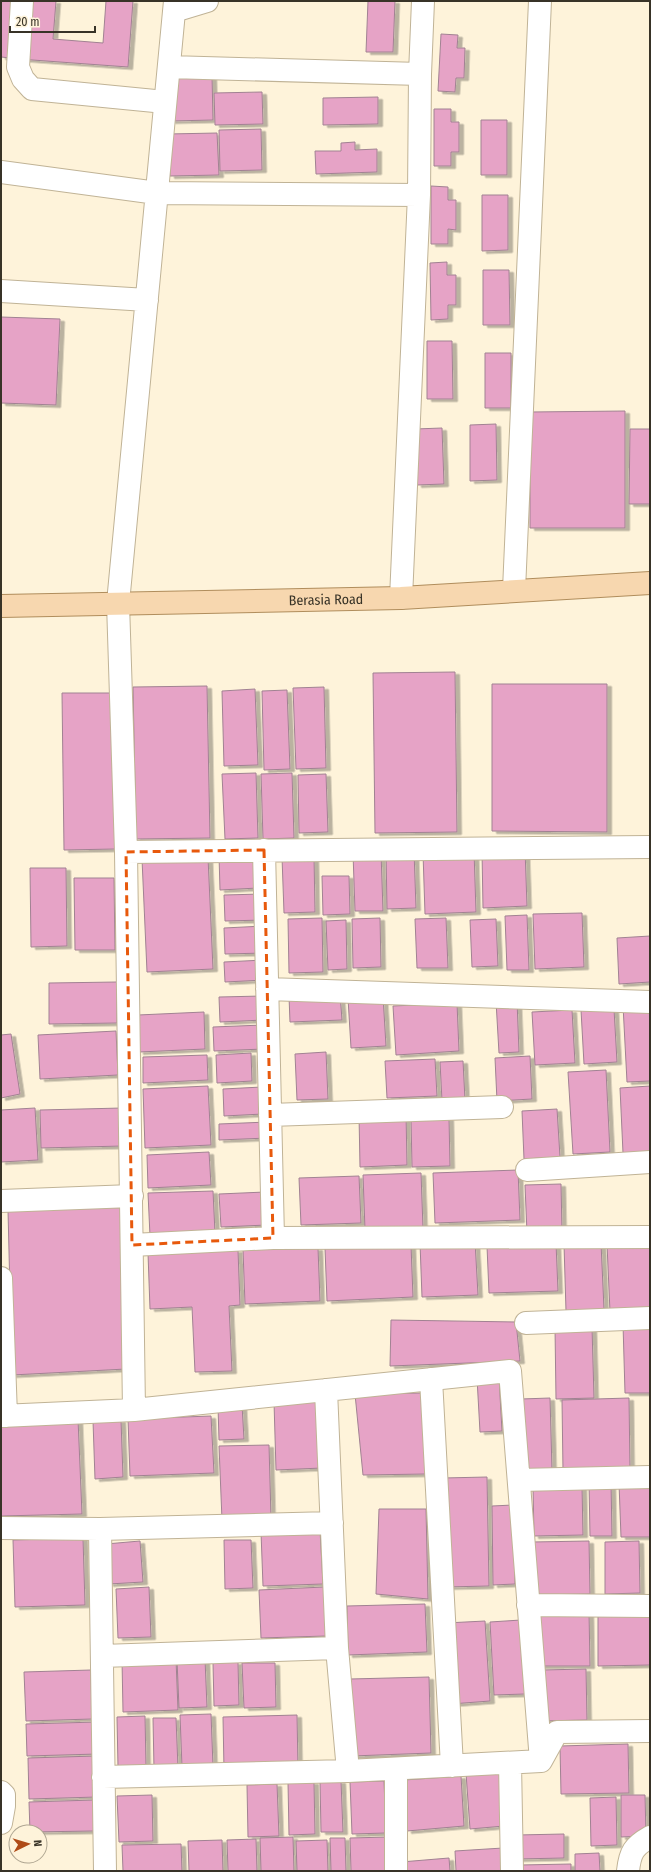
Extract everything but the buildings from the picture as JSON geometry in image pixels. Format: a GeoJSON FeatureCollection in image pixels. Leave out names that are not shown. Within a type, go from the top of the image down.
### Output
{"type":"FeatureCollection","features":[{"type":"Feature","properties":{"kind":"main road","name":"Berasia Road"},"geometry":{"type":"LineString","coordinates":[[1,606],[401,598],[650,582]]}},
{"type":"Feature","properties":{"kind":"street"},"geometry":{"type":"LineString","coordinates":[[22,1],[18,67],[23,79],[32,89],[166,102]]}},
{"type":"Feature","properties":{"kind":"street"},"geometry":{"type":"LineString","coordinates":[[134,1410],[126,852],[118,603],[174,6],[207,1]]}},
{"type":"Feature","properties":{"kind":"street"},"geometry":{"type":"LineString","coordinates":[[401,598],[419,195],[420,74],[423,1]]}},
{"type":"Feature","properties":{"kind":"street"},"geometry":{"type":"LineString","coordinates":[[514,590],[540,1]]}},
{"type":"Feature","properties":{"kind":"street"},"geometry":{"type":"LineString","coordinates":[[169,67],[420,74]]}},
{"type":"Feature","properties":{"kind":"street"},"geometry":{"type":"LineString","coordinates":[[1,172],[157,193],[419,195]]}},
{"type":"Feature","properties":{"kind":"street"},"geometry":{"type":"LineString","coordinates":[[1,291],[147,300]]}},
{"type":"Feature","properties":{"kind":"street"},"geometry":{"type":"LineString","coordinates":[[126,852],[650,847]]}},
{"type":"Feature","properties":{"kind":"street"},"geometry":{"type":"LineString","coordinates":[[264,850],[273,1238]]}},
{"type":"Feature","properties":{"kind":"street"},"geometry":{"type":"LineString","coordinates":[[267,989],[650,1002]]}},
{"type":"Feature","properties":{"kind":"street"},"geometry":{"type":"LineString","coordinates":[[270,1115],[502,1107]]}},
{"type":"Feature","properties":{"kind":"street"},"geometry":{"type":"LineString","coordinates":[[527,1170],[650,1162]]}},
{"type":"Feature","properties":{"kind":"street"},"geometry":{"type":"LineString","coordinates":[[1,1201],[132,1196]]}},
{"type":"Feature","properties":{"kind":"street"},"geometry":{"type":"LineString","coordinates":[[132,1245],[273,1238],[650,1236]]}},
{"type":"Feature","properties":{"kind":"street"},"geometry":{"type":"LineString","coordinates":[[1,1278],[4,1416],[134,1410],[510,1372],[541,1761]]}},
{"type":"Feature","properties":{"kind":"street"},"geometry":{"type":"LineString","coordinates":[[526,1322],[650,1318]]}},
{"type":"Feature","properties":{"kind":"street"},"geometry":{"type":"LineString","coordinates":[[431,1379],[452,1766]]}},
{"type":"Feature","properties":{"kind":"street"},"geometry":{"type":"LineString","coordinates":[[326,1390],[337,1648],[348,1771]]}},
{"type":"Feature","properties":{"kind":"street"},"geometry":{"type":"LineString","coordinates":[[519,1480],[650,1477]]}},
{"type":"Feature","properties":{"kind":"street"},"geometry":{"type":"LineString","coordinates":[[1,1528],[100,1529],[332,1523]]}},
{"type":"Feature","properties":{"kind":"street"},"geometry":{"type":"LineString","coordinates":[[100,1529],[105,1871]]}},
{"type":"Feature","properties":{"kind":"street"},"geometry":{"type":"LineString","coordinates":[[528,1605],[650,1606]]}},
{"type":"Feature","properties":{"kind":"street"},"geometry":{"type":"LineString","coordinates":[[102,1656],[337,1648]]}},
{"type":"Feature","properties":{"kind":"street"},"geometry":{"type":"LineString","coordinates":[[541,1761],[556,1732],[650,1731]]}},
{"type":"Feature","properties":{"kind":"street"},"geometry":{"type":"LineString","coordinates":[[103,1777],[348,1771],[541,1761]]}},
{"type":"Feature","properties":{"kind":"street"},"geometry":{"type":"LineString","coordinates":[[510,1763],[512,1871]]}},
{"type":"Feature","properties":{"kind":"street"},"geometry":{"type":"LineString","coordinates":[[396,1769],[396,1871]]}},
{"type":"Feature","properties":{"kind":"street"},"geometry":{"type":"LineString","coordinates":[[1,1792],[4,1795],[1,1823]]}},
{"type":"Feature","properties":{"kind":"street"},"geometry":{"type":"LineString","coordinates":[[628,1871],[629,1858],[637,1844],[650,1837]]}},
{"type":"Feature","properties":{"kind":"highlighted area"},"geometry":{"type":"Polygon","coordinates":[[[264,850],[273,1238],[132,1245],[126,852],[264,850]]]}}]}
